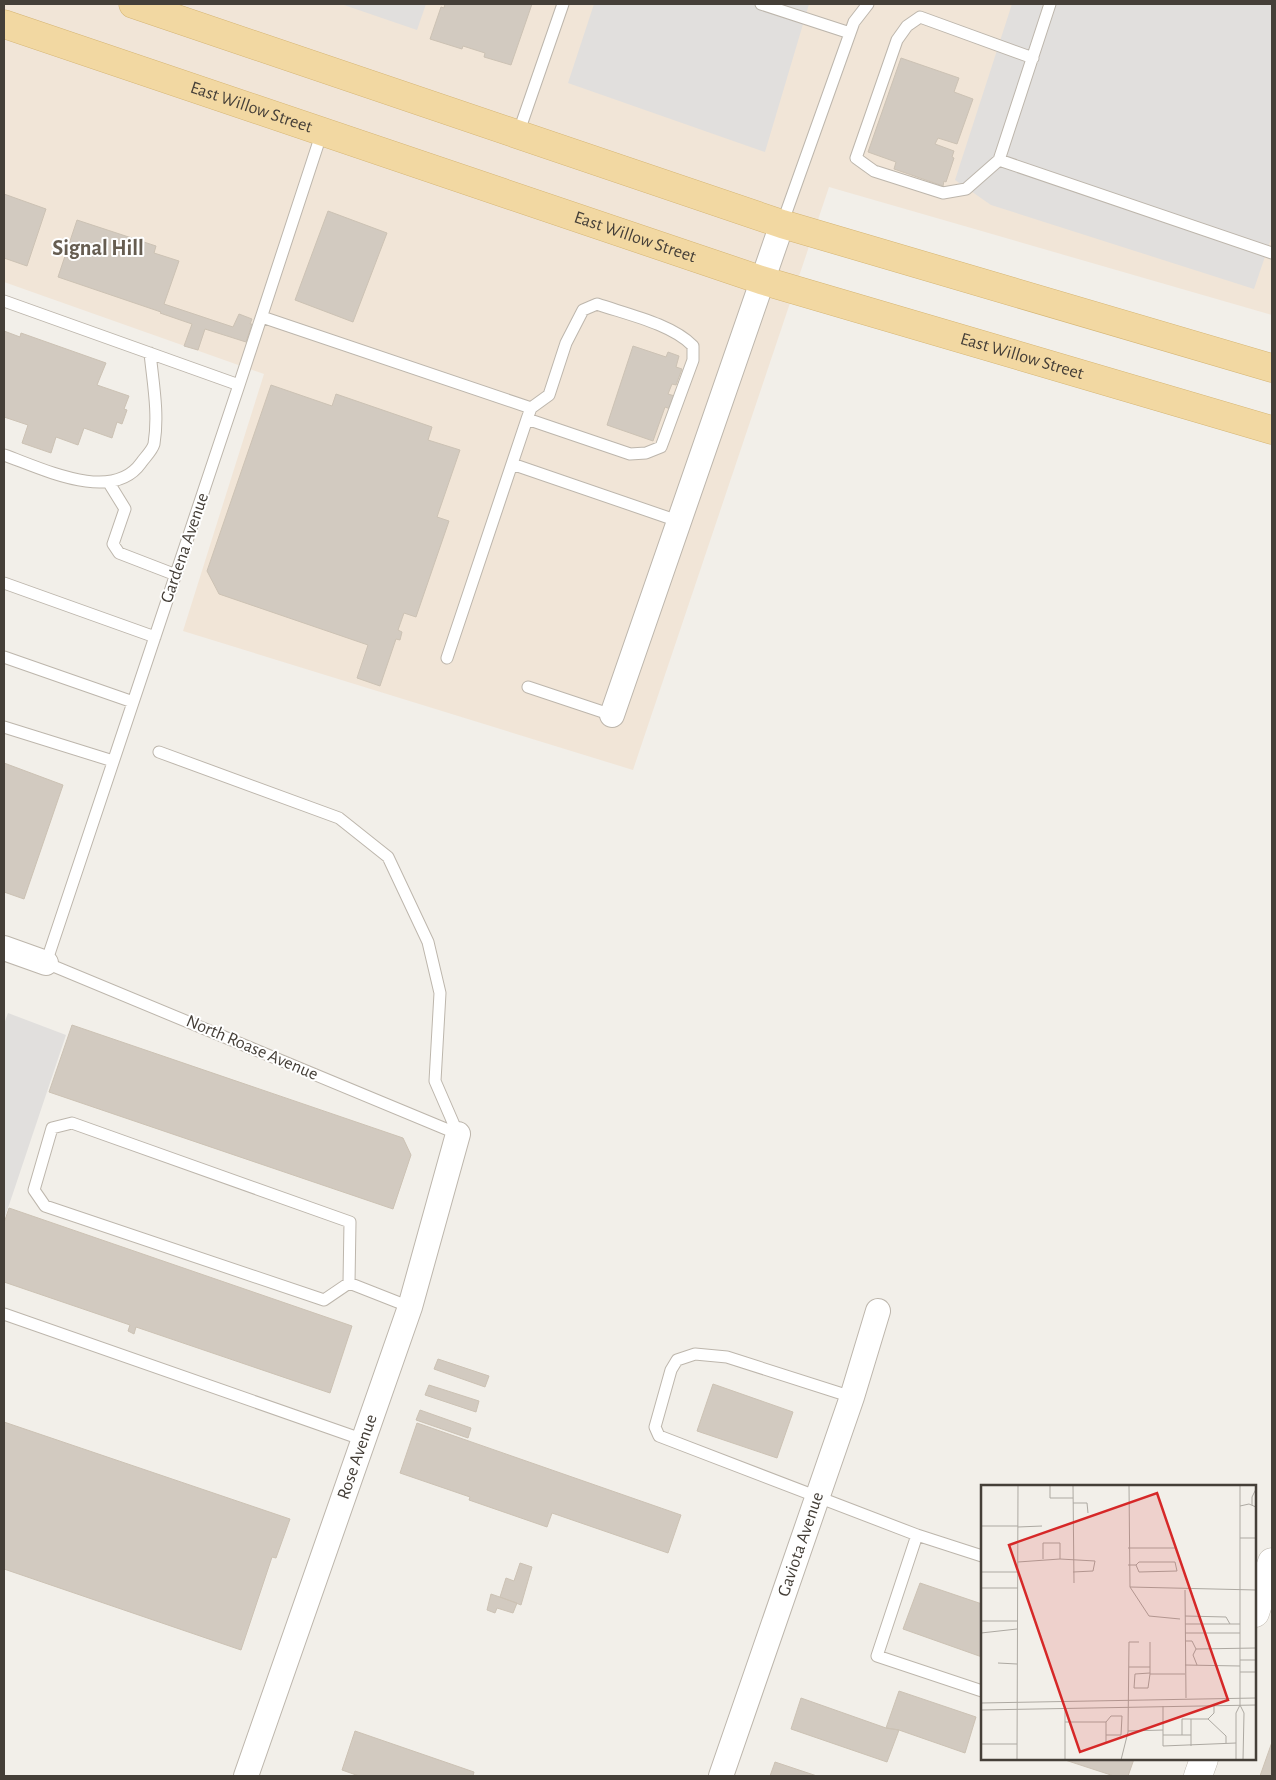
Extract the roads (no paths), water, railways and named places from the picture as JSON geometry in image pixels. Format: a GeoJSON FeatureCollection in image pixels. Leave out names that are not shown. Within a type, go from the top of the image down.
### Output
{"type":"FeatureCollection","features":[{"type":"Feature","properties":{"kind":"main road"},"geometry":{"type":"LineString","coordinates":[[133,4],[782,224],[1272,368]]}},
{"type":"Feature","properties":{"kind":"main road","name":"East Willow Street"},"geometry":{"type":"LineString","coordinates":[[4,24],[761,280],[1272,430]]}},
{"type":"Feature","properties":{"kind":"street"},"geometry":{"type":"LineString","coordinates":[[612,715],[761,280],[782,224]]}},
{"type":"Feature","properties":{"kind":"street"},"geometry":{"type":"LineString","coordinates":[[4,948],[46,963]]}},
{"type":"Feature","properties":{"kind":"street","name":"Rose Avenue"},"geometry":{"type":"LineString","coordinates":[[246,1776],[410,1307],[458,1134]]}},
{"type":"Feature","properties":{"kind":"street","name":"Gaviota Avenue"},"geometry":{"type":"LineString","coordinates":[[721,1776],[852,1397],[878,1311]]}},
{"type":"Feature","properties":{"kind":"street"},"geometry":{"type":"LineString","coordinates":[[1256,1610],[1272,1562]]}},
{"type":"Feature","properties":{"kind":"street"},"geometry":{"type":"LineString","coordinates":[[1198,1776],[1204,1760]]}},
{"type":"Feature","properties":{"kind":"lane"},"geometry":{"type":"LineString","coordinates":[[518,134],[563,4]]}},
{"type":"Feature","properties":{"kind":"lane"},"geometry":{"type":"LineString","coordinates":[[761,4],[850,33]]}},
{"type":"Feature","properties":{"kind":"lane"},"geometry":{"type":"LineString","coordinates":[[782,224],[854,22],[868,4]]}},
{"type":"Feature","properties":{"kind":"lane"},"geometry":{"type":"LineString","coordinates":[[1033,58],[920,18],[907,26],[897,40],[856,158],[874,172],[943,193],[966,189],[999,160],[1033,58],[1050,4]]}},
{"type":"Feature","properties":{"kind":"lane","name":"Gardena Avenue"},"geometry":{"type":"LineString","coordinates":[[46,963],[240,384],[322,132]]}},
{"type":"Feature","properties":{"kind":"lane"},"geometry":{"type":"LineString","coordinates":[[999,160],[1272,253]]}},
{"type":"Feature","properties":{"kind":"lane"},"geometry":{"type":"LineString","coordinates":[[4,302],[240,384]]}},
{"type":"Feature","properties":{"kind":"lane"},"geometry":{"type":"LineString","coordinates":[[262,317],[529,413],[630,454],[646,453],[661,447],[693,360],[693,346],[686,338],[674,330],[597,304],[583,310],[566,343],[549,395],[529,413],[447,658]]}},
{"type":"Feature","properties":{"kind":"lane"},"geometry":{"type":"LineString","coordinates":[[4,455],[73,479],[109,483],[135,472],[153,447],[156,415],[150,353]]}},
{"type":"Feature","properties":{"kind":"lane"},"geometry":{"type":"LineString","coordinates":[[512,464],[678,521]]}},
{"type":"Feature","properties":{"kind":"lane"},"geometry":{"type":"LineString","coordinates":[[109,483],[124,508],[113,544],[119,553],[176,575]]}},
{"type":"Feature","properties":{"kind":"lane"},"geometry":{"type":"LineString","coordinates":[[4,583],[155,637]]}},
{"type":"Feature","properties":{"kind":"lane"},"geometry":{"type":"LineString","coordinates":[[4,657],[133,702]]}},
{"type":"Feature","properties":{"kind":"lane"},"geometry":{"type":"LineString","coordinates":[[528,687],[612,715]]}},
{"type":"Feature","properties":{"kind":"lane"},"geometry":{"type":"LineString","coordinates":[[4,727],[113,761]]}},
{"type":"Feature","properties":{"kind":"lane"},"geometry":{"type":"LineString","coordinates":[[159,752],[339,818],[388,857],[428,942],[440,993],[435,1081],[458,1134]]}},
{"type":"Feature","properties":{"kind":"lane","name":"North Roase Avenue"},"geometry":{"type":"LineString","coordinates":[[46,963],[458,1134]]}},
{"type":"Feature","properties":{"kind":"lane"},"geometry":{"type":"LineString","coordinates":[[72,1123],[350,1222],[349,1283],[324,1300],[45,1206],[34,1190],[52,1128],[72,1123]]}},
{"type":"Feature","properties":{"kind":"lane"},"geometry":{"type":"LineString","coordinates":[[349,1283],[410,1307]]}},
{"type":"Feature","properties":{"kind":"lane"},"geometry":{"type":"LineString","coordinates":[[4,1314],[364,1440]]}},
{"type":"Feature","properties":{"kind":"lane"},"geometry":{"type":"LineString","coordinates":[[852,1397],[727,1357],[695,1354],[677,1360],[671,1370],[655,1427],[659,1436],[817,1498],[917,1535],[981,1556]]}},
{"type":"Feature","properties":{"kind":"lane"},"geometry":{"type":"LineString","coordinates":[[917,1535],[877,1656],[981,1691]]}},
{"type":"Feature","properties":{"kind":"district","name":"Signal Hill"},"geometry":{"type":"Point","coordinates":[98,248]}}]}
